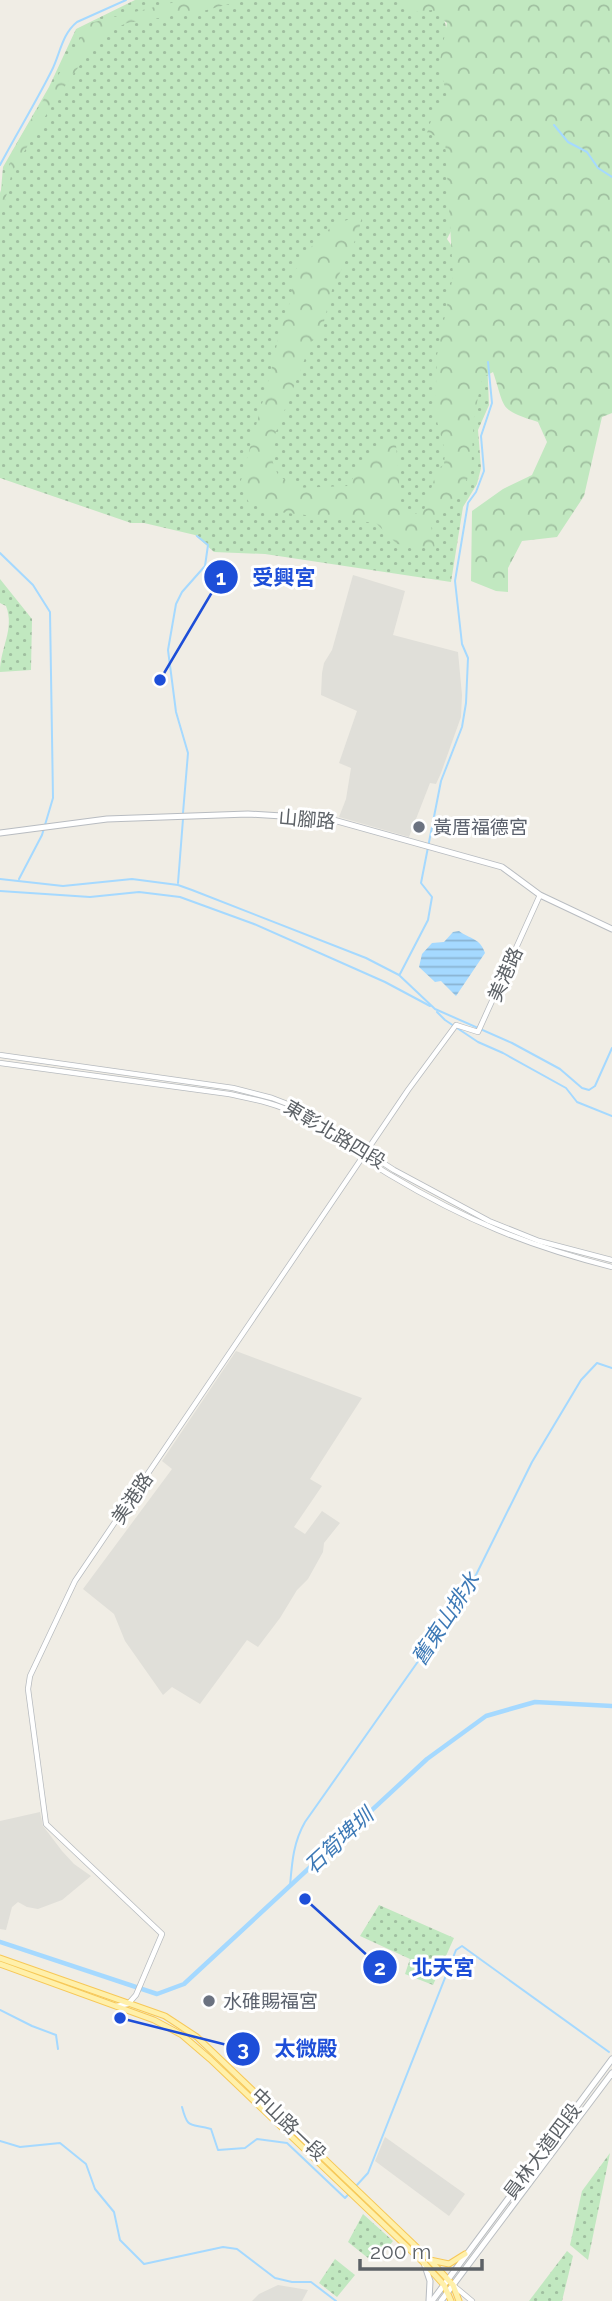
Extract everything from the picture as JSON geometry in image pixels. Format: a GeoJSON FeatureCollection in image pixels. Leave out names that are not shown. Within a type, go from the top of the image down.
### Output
{"type":"FeatureCollection","features":[{"type":"Feature","properties":{"kind":"main road","name":"山腳路"},"geometry":{"type":"LineString","coordinates":[[0,833],[107,820],[248,814],[330,819],[502,867],[540,895],[612,929]]}},
{"type":"Feature","properties":{"kind":"main road","name":"中山路一段"},"geometry":{"type":"LineString","coordinates":[[0,1958],[165,2016],[197,2037],[362,2195],[426,2261]]}},
{"type":"Feature","properties":{"kind":"main road","name":"中山路一段"},"geometry":{"type":"LineString","coordinates":[[0,1964],[155,2020],[182,2035],[346,2191],[426,2261]]}},
{"type":"Feature","properties":{"kind":"main road","name":"員林大道四段"},"geometry":{"type":"LineString","coordinates":[[430,2301],[612,2059]]}},
{"type":"Feature","properties":{"kind":"main road","name":"員林大道四段"},"geometry":{"type":"LineString","coordinates":[[441,2301],[612,2073]]}},
{"type":"Feature","properties":{"kind":"main road"},"geometry":{"type":"LineString","coordinates":[[426,2261],[449,2264],[465,2254]]}},
{"type":"Feature","properties":{"kind":"main road"},"geometry":{"type":"LineString","coordinates":[[426,2261],[448,2278],[457,2300]]}},
{"type":"Feature","properties":{"kind":"main road"},"geometry":{"type":"LineString","coordinates":[[426,2261],[457,2300]]}},
{"type":"Feature","properties":{"kind":"main road"},"geometry":{"type":"LineString","coordinates":[[426,2261],[430,2301]]}},
{"type":"Feature","properties":{"kind":"street","name":"美港路"},"geometry":{"type":"LineString","coordinates":[[128,2004],[137,1992],[162,1934],[46,1824],[28,1689],[30,1676],[75,1581],[366,1152],[454,1027],[478,1032],[540,895]]}},
{"type":"Feature","properties":{"kind":"street","name":"東彰北路四段"},"geometry":{"type":"LineString","coordinates":[[0,1055],[249,1091],[298,1108],[394,1170],[489,1221],[540,1241],[612,1260]]}},
{"type":"Feature","properties":{"kind":"street","name":"東彰北路四段"},"geometry":{"type":"LineString","coordinates":[[0,1063],[229,1094],[264,1102],[295,1114],[362,1158],[484,1226],[537,1247],[612,1267]]}},
{"type":"Feature","properties":{"kind":"street"},"geometry":{"type":"LineString","coordinates":[[90,1068],[90,1075]]}},
{"type":"Feature","properties":{"kind":"street"},"geometry":{"type":"LineString","coordinates":[[115,2007],[128,2004]]}},
{"type":"Feature","properties":{"kind":"street"},"geometry":{"type":"LineString","coordinates":[[453,2285],[472,2301]]}},
{"type":"Feature","properties":{"kind":"shaded area"},"geometry":{"type":"Polygon","coordinates":[[[353,575],[405,591],[393,635],[458,652],[461,717],[441,773],[436,784],[430,783],[409,837],[339,817],[346,799],[351,768],[339,763],[357,711],[321,695],[322,673],[324,663],[332,650],[353,575]]]}},
{"type":"Feature","properties":{"kind":"shaded area"},"geometry":{"type":"Polygon","coordinates":[[[236,1351],[362,1398],[310,1479],[322,1486],[294,1527],[305,1534],[322,1511],[340,1523],[324,1543],[323,1552],[308,1579],[297,1590],[258,1647],[247,1640],[200,1704],[172,1687],[163,1695],[125,1641],[114,1614],[83,1589],[172,1469],[162,1461],[236,1351]]]}},
{"type":"Feature","properties":{"kind":"shaded area"},"geometry":{"type":"Polygon","coordinates":[[[40,1812],[43,1826],[62,1851],[91,1876],[62,1900],[38,1909],[18,1902],[12,1907],[6,1930],[0,1929],[0,1821],[40,1812]]]}},
{"type":"Feature","properties":{"kind":"shaded area"},"geometry":{"type":"Polygon","coordinates":[[[385,2137],[465,2194],[449,2216],[375,2161],[385,2137]]]}},
{"type":"Feature","properties":{"kind":"shaded area"},"geometry":{"type":"Polygon","coordinates":[[[278,2285],[308,2290],[302,2301],[252,2301],[259,2294],[278,2285]]]}},
{"type":"Feature","properties":{"kind":"green space"},"geometry":{"type":"Polygon","coordinates":[[[135,0],[431,0],[444,18],[459,86],[453,227],[447,239],[464,264],[487,360],[489,405],[478,430],[481,468],[477,484],[463,507],[451,582],[265,554],[214,552],[195,535],[144,523],[131,523],[0,478],[0,201],[3,167],[49,87],[76,29],[135,0]]]}},
{"type":"Feature","properties":{"kind":"green space"},"geometry":{"type":"Polygon","coordinates":[[[183,0],[244,0],[203,11],[127,23],[102,34],[55,100],[12,172],[0,221],[0,193],[17,143],[90,23],[183,0]]]}},
{"type":"Feature","properties":{"kind":"green space"},"geometry":{"type":"Polygon","coordinates":[[[399,0],[612,0],[612,413],[602,417],[584,496],[557,537],[522,541],[508,568],[508,592],[496,591],[471,581],[472,511],[503,489],[532,475],[547,442],[538,422],[516,414],[505,406],[493,372],[482,378],[474,417],[471,473],[456,496],[430,520],[435,548],[397,544],[376,523],[270,511],[249,503],[240,484],[274,360],[281,320],[289,305],[296,269],[319,236],[340,222],[362,216],[358,234],[332,290],[318,345],[313,338],[272,442],[273,463],[278,475],[296,488],[347,486],[386,435],[396,445],[401,504],[415,514],[424,510],[438,468],[444,465],[445,451],[435,414],[437,355],[453,276],[445,139],[427,133],[435,108],[448,99],[439,65],[447,23],[432,10],[408,13],[399,0]]]}},
{"type":"Feature","properties":{"kind":"green space"},"geometry":{"type":"Polygon","coordinates":[[[0,579],[32,619],[31,670],[0,672],[9,623],[6,606],[0,603],[0,579]]]}},
{"type":"Feature","properties":{"kind":"green space"},"geometry":{"type":"Polygon","coordinates":[[[379,1905],[454,1938],[433,1985],[405,1974],[410,1959],[360,1936],[379,1905]]]}},
{"type":"Feature","properties":{"kind":"green space"},"geometry":{"type":"Polygon","coordinates":[[[610,2153],[588,2260],[570,2245],[582,2191],[610,2153]]]}},
{"type":"Feature","properties":{"kind":"green space"},"geometry":{"type":"Polygon","coordinates":[[[363,2214],[393,2241],[381,2256],[374,2251],[368,2258],[348,2242],[363,2214]]]}},
{"type":"Feature","properties":{"kind":"green space"},"geometry":{"type":"Polygon","coordinates":[[[567,2251],[573,2256],[562,2301],[529,2301],[567,2251]]]}},
{"type":"Feature","properties":{"kind":"green space"},"geometry":{"type":"Polygon","coordinates":[[[335,2259],[355,2275],[337,2297],[319,2283],[335,2259]]]}},
{"type":"Feature","properties":{"kind":"water"},"geometry":{"type":"Polygon","coordinates":[[[459,931],[477,942],[485,953],[456,996],[441,981],[435,982],[419,967],[422,954],[432,943],[444,942],[453,932],[459,931]]]}},
{"type":"Feature","properties":{"kind":"waterway"},"geometry":{"type":"LineString","coordinates":[[0,165],[46,82],[72,27],[77,22],[126,0]]}},
{"type":"Feature","properties":{"kind":"waterway"},"geometry":{"type":"LineString","coordinates":[[554,125],[568,142],[587,152],[598,168],[612,177]]}},
{"type":"Feature","properties":{"kind":"waterway"},"geometry":{"type":"LineString","coordinates":[[400,974],[428,920],[432,897],[421,883],[441,781],[462,727],[466,703],[468,658],[462,644],[455,581],[468,503],[476,492],[484,471],[481,436],[492,403],[488,362]]}},
{"type":"Feature","properties":{"kind":"waterway"},"geometry":{"type":"LineString","coordinates":[[183,813],[188,753],[176,712],[168,650],[176,604],[182,592],[205,566],[208,545],[197,536]]}},
{"type":"Feature","properties":{"kind":"waterway"},"geometry":{"type":"LineString","coordinates":[[0,553],[33,585],[50,612],[53,798],[42,835],[19,879]]}},
{"type":"Feature","properties":{"kind":"waterway"},"geometry":{"type":"LineString","coordinates":[[178,883],[183,819]]}},
{"type":"Feature","properties":{"kind":"waterway"},"geometry":{"type":"LineString","coordinates":[[0,879],[63,886],[132,879],[178,885],[192,890],[366,958],[399,975],[435,1009],[512,1043],[560,1069],[582,1088],[589,1090],[595,1086],[612,1048]]}},
{"type":"Feature","properties":{"kind":"waterway"},"geometry":{"type":"LineString","coordinates":[[0,891],[90,897],[139,892],[180,897],[254,924],[385,982],[430,1006]]}},
{"type":"Feature","properties":{"kind":"waterway"},"geometry":{"type":"LineString","coordinates":[[437,1012],[478,1042],[566,1088],[577,1102],[612,1116]]}},
{"type":"Feature","properties":{"kind":"waterway","name":"舊東山排水"},"geometry":{"type":"LineString","coordinates":[[290,1886],[292,1861],[305,1822],[469,1589],[532,1462],[581,1380],[597,1363],[612,1368]]}},
{"type":"Feature","properties":{"kind":"waterway","name":"石筍埤圳"},"geometry":{"type":"LineString","coordinates":[[0,1942],[157,1994],[184,1984],[427,1759],[486,1716],[535,1702],[612,1706]]}},
{"type":"Feature","properties":{"kind":"waterway"},"geometry":{"type":"LineString","coordinates":[[182,2107],[188,2122],[211,2129],[218,2150],[245,2148],[257,2139],[287,2143],[345,2198],[368,2173],[456,1950],[462,1946],[609,2052]]}},
{"type":"Feature","properties":{"kind":"waterway"},"geometry":{"type":"LineString","coordinates":[[0,2010],[56,2035],[58,2049]]}},
{"type":"Feature","properties":{"kind":"waterway"},"geometry":{"type":"LineString","coordinates":[[0,2141],[20,2147],[60,2143],[86,2164],[95,2189],[114,2212],[120,2240],[144,2264],[223,2247],[237,2249],[275,2278],[311,2282],[336,2301]]}},
{"type":"Feature","properties":{"kind":"place","name":"受興宮"},"geometry":{"type":"Point","coordinates":[160,680]}},
{"type":"Feature","properties":{"kind":"place","name":"黃厝福德宮"},"geometry":{"type":"Point","coordinates":[419,827]}},
{"type":"Feature","properties":{"kind":"place","name":"北天宮"},"geometry":{"type":"Point","coordinates":[305,1899]}},
{"type":"Feature","properties":{"kind":"place","name":"水碓賜福宮"},"geometry":{"type":"Point","coordinates":[209,2001]}},
{"type":"Feature","properties":{"kind":"place","name":"太微殿"},"geometry":{"type":"Point","coordinates":[120,2018]}}]}
